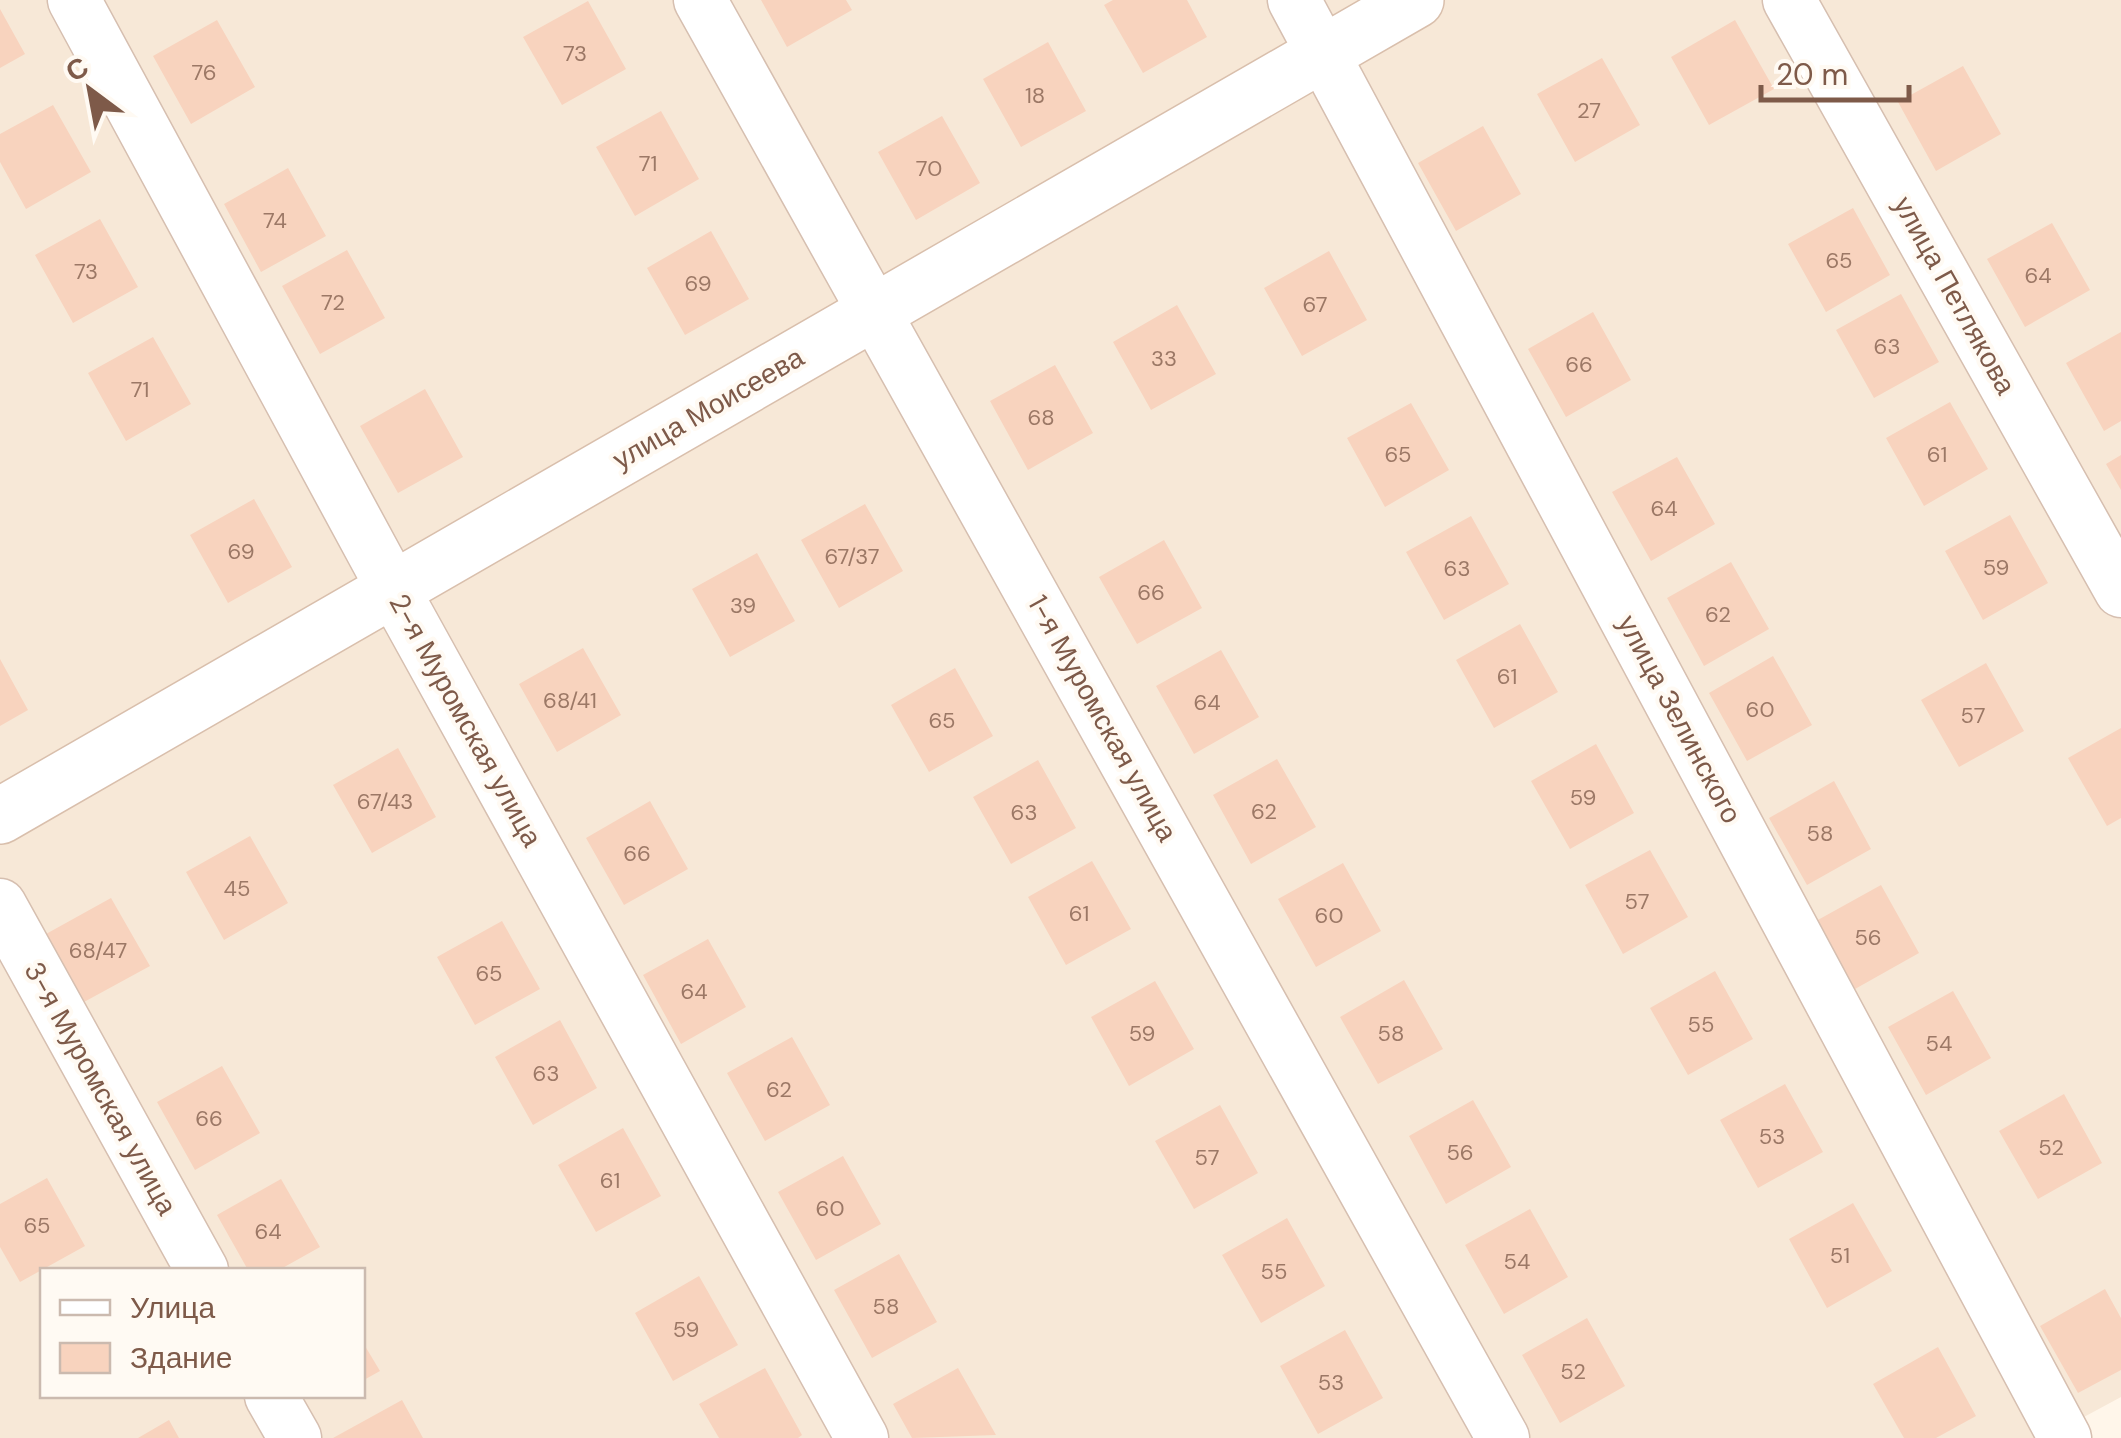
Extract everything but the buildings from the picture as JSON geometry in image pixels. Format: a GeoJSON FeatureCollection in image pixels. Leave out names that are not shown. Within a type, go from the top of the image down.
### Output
{"type":"FeatureCollection","features":[{"type":"Feature","properties":{"kind":"street","name":"2-я Муромская улица"},"geometry":{"type":"LineString","coordinates":[[74,0],[393,589],[862,1438]]}},
{"type":"Feature","properties":{"kind":"street","name":"1-я Муромская улица"},"geometry":{"type":"LineString","coordinates":[[700,0],[1503,1438]]}},
{"type":"Feature","properties":{"kind":"street","name":"улица Зелинского"},"geometry":{"type":"LineString","coordinates":[[1294,0],[2065,1438]]}},
{"type":"Feature","properties":{"kind":"street","name":"улица Моисеева"},"geometry":{"type":"LineString","coordinates":[[0,816],[1416,0]]}},
{"type":"Feature","properties":{"kind":"street","name":"улица Петлякова"},"geometry":{"type":"LineString","coordinates":[[1789,0],[2121,590]]}},
{"type":"Feature","properties":{"kind":"street","name":"3-я Муромская улица"},"geometry":{"type":"LineString","coordinates":[[0,905],[201,1268]]}},
{"type":"Feature","properties":{"kind":"street"},"geometry":{"type":"LineString","coordinates":[[272,1398],[295,1438]]}},
{"type":"Feature","properties":{"kind":"shaded area"},"geometry":{"type":"Polygon","coordinates":[[[0,0],[2121,0],[2121,1397],[2045,1438],[0,1438],[0,0]]]}}]}
